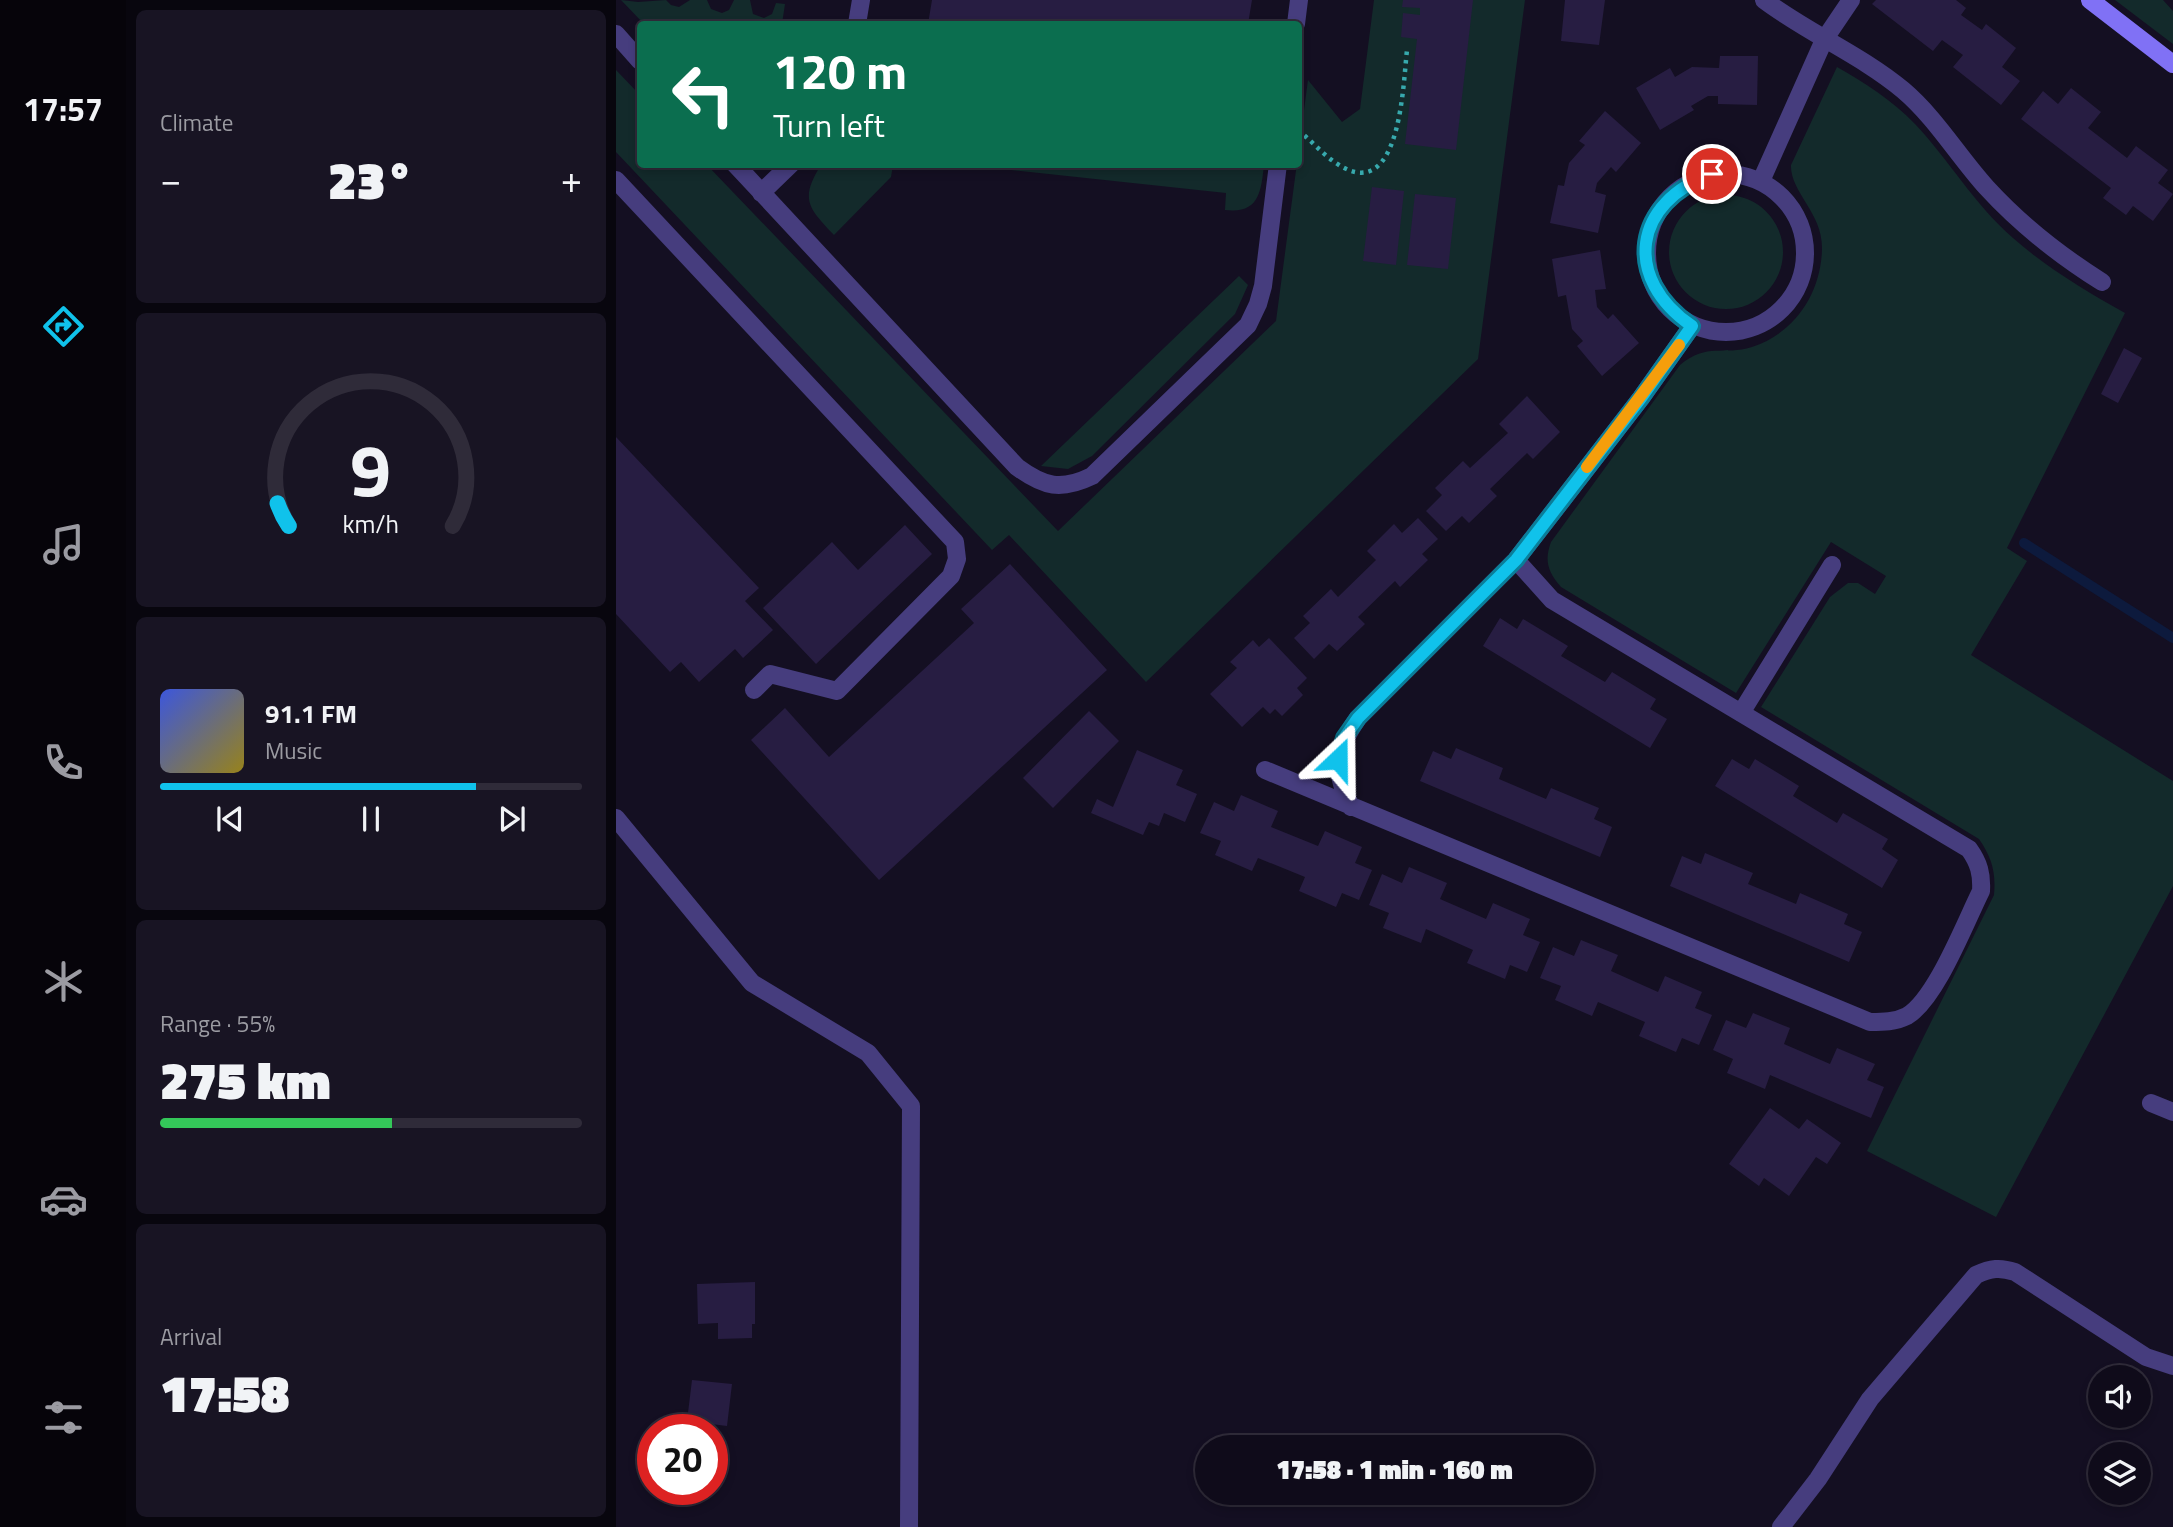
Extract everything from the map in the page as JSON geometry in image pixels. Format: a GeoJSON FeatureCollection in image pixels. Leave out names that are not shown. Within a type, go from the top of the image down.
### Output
{"type":"FeatureCollection","features":[{"type":"Feature","properties":{"kind":"street"},"geometry":{"type":"LineString","coordinates":[[858,21],[861,0]]}},
{"type":"Feature","properties":{"kind":"street"},"geometry":{"type":"LineString","coordinates":[[1296,21],[1300,0]]}},
{"type":"Feature","properties":{"kind":"street"},"geometry":{"type":"LineString","coordinates":[[1764,0],[1902,89],[1929,115],[1986,187],[2024,226],[2102,282]]}},
{"type":"Feature","properties":{"kind":"street"},"geometry":{"type":"LineString","coordinates":[[1761,181],[1824,40],[1850,0]]}},
{"type":"Feature","properties":{"kind":"street"},"geometry":{"type":"LineString","coordinates":[[2090,0],[2173,64]]}},
{"type":"Feature","properties":{"kind":"street"},"geometry":{"type":"LineString","coordinates":[[616,34],[637,58]]}},
{"type":"Feature","properties":{"kind":"street"},"geometry":{"type":"LineString","coordinates":[[739,168],[1017,467],[1035,481],[1057,486],[1092,477],[1248,325],[1263,286],[1278,168]]}},
{"type":"Feature","properties":{"kind":"street"},"geometry":{"type":"LineString","coordinates":[[761,193],[787,168]]}},
{"type":"Feature","properties":{"kind":"street"},"geometry":{"type":"LineString","coordinates":[[1712,174],[1737,174],[1761,181],[1783,198],[1799,220],[1805,247],[1802,275],[1791,299],[1771,318],[1746,330],[1719,333],[1692,326],[1671,312],[1656,292],[1647,268],[1646,243],[1654,219],[1668,198],[1688,183],[1712,174]]}},
{"type":"Feature","properties":{"kind":"street"},"geometry":{"type":"LineString","coordinates":[[616,180],[955,542],[957,559],[951,576],[837,691],[770,674],[754,690]]}},
{"type":"Feature","properties":{"kind":"street"},"geometry":{"type":"LineString","coordinates":[[1351,807],[1340,786],[1338,759],[1344,738],[1358,718],[1516,560],[1641,398],[1692,326]]}},
{"type":"Feature","properties":{"kind":"street"},"geometry":{"type":"LineString","coordinates":[[1265,770],[1849,1015],[1870,1022],[1890,1022],[1906,1016],[1921,1005],[1932,990],[1981,891],[1982,879],[1978,863],[1969,849],[1552,600],[1516,560]]}},
{"type":"Feature","properties":{"kind":"street"},"geometry":{"type":"LineString","coordinates":[[1741,713],[1832,565]]}},
{"type":"Feature","properties":{"kind":"street"},"geometry":{"type":"LineString","coordinates":[[616,818],[752,983],[868,1053],[911,1106],[909,1527]]}},
{"type":"Feature","properties":{"kind":"street"},"geometry":{"type":"LineString","coordinates":[[2151,1102],[2173,1112]]}},
{"type":"Feature","properties":{"kind":"street"},"geometry":{"type":"LineString","coordinates":[[1781,1527],[1818,1479],[1870,1399],[1976,1275],[1988,1269],[2001,1267],[2015,1272],[2146,1357],[2173,1366]]}},
{"type":"Feature","properties":{"kind":"path"},"geometry":{"type":"LineString","coordinates":[[1302,133],[1341,166],[1356,172],[1368,171],[1382,162],[1391,149],[1398,128],[1407,50]]}},
{"type":"Feature","properties":{"kind":"green space"},"geometry":{"type":"Polygon","coordinates":[[[621,0],[666,0],[679,7],[690,0],[707,0],[711,9],[722,13],[729,10],[734,0],[750,0],[753,14],[764,18],[772,14],[776,3],[785,4],[782,21],[641,21],[621,0]]]}},
{"type":"Feature","properties":{"kind":"green space"},"geometry":{"type":"Polygon","coordinates":[[[1374,0],[1525,0],[1478,359],[1146,682],[1009,535],[992,550],[616,152],[616,70],[637,92],[637,168],[710,168],[1058,531],[1276,321],[1296,168],[1302,168],[1302,125],[1308,80],[1342,122],[1360,109],[1374,0]]]}},
{"type":"Feature","properties":{"kind":"green space"},"geometry":{"type":"Polygon","coordinates":[[[2115,0],[2163,0],[2173,11],[2173,44],[2115,0]]]}},
{"type":"Feature","properties":{"kind":"green space"},"geometry":{"type":"Polygon","coordinates":[[[1837,67],[1878,92],[1906,115],[1986,211],[2013,238],[2081,288],[2125,313],[2007,548],[2027,561],[1971,655],[2173,781],[2173,886],[1996,1217],[1867,1151],[1994,895],[1994,872],[1987,853],[1979,839],[1761,707],[1830,597],[1848,583],[1858,583],[1875,594],[1886,576],[1831,542],[1736,693],[1561,587],[1550,571],[1548,561],[1551,542],[1680,365],[1699,354],[1742,349],[1767,341],[1793,321],[1811,296],[1820,265],[1821,236],[1792,175],[1791,165],[1837,67]]]}},
{"type":"Feature","properties":{"kind":"green space"},"geometry":{"type":"Polygon","coordinates":[[[819,168],[892,168],[891,177],[834,235],[818,218],[810,203],[810,187],[819,168]]]}},
{"type":"Feature","properties":{"kind":"green space"},"geometry":{"type":"Polygon","coordinates":[[[1264,168],[1256,199],[1251,205],[1236,210],[1225,210],[1226,193],[1011,170],[1264,168]]]}},
{"type":"Feature","properties":{"kind":"green space"},"geometry":{"type":"Polygon","coordinates":[[[1726,195],[1748,200],[1766,212],[1778,230],[1783,252],[1778,274],[1766,292],[1748,304],[1726,309],[1704,304],[1686,292],[1674,274],[1669,252],[1674,230],[1686,212],[1704,200],[1726,195]]]}},
{"type":"Feature","properties":{"kind":"green space"},"geometry":{"type":"Polygon","coordinates":[[[1239,276],[1248,285],[1235,314],[1092,456],[1068,469],[1041,466],[1239,276]]]}},
{"type":"Feature","properties":{"kind":"building"},"geometry":{"type":"Polygon","coordinates":[[[932,0],[1252,0],[1248,21],[928,21],[932,0]]]}},
{"type":"Feature","properties":{"kind":"building"},"geometry":{"type":"Polygon","coordinates":[[[1403,0],[1473,0],[1456,150],[1405,144],[1417,39],[1401,37],[1403,13],[1420,15],[1420,8],[1402,7],[1403,0]]]}},
{"type":"Feature","properties":{"kind":"building"},"geometry":{"type":"Polygon","coordinates":[[[1565,0],[1605,0],[1599,45],[1561,41],[1565,0]]]}},
{"type":"Feature","properties":{"kind":"building"},"geometry":{"type":"Polygon","coordinates":[[[1876,0],[1956,0],[1966,8],[1961,15],[1982,30],[1986,24],[2016,48],[2002,67],[2020,81],[2001,105],[1953,67],[1963,55],[1942,40],[1933,51],[1872,4],[1876,0]]]}},
{"type":"Feature","properties":{"kind":"building"},"geometry":{"type":"Polygon","coordinates":[[[1720,56],[1758,56],[1757,105],[1718,104],[1718,96],[1708,96],[1691,106],[1694,110],[1660,130],[1636,88],[1670,68],[1675,77],[1692,67],[1719,68],[1720,56]]]}},
{"type":"Feature","properties":{"kind":"building"},"geometry":{"type":"Polygon","coordinates":[[[2071,88],[2101,112],[2088,128],[2127,158],[2136,146],[2168,170],[2158,183],[2173,194],[2153,221],[2133,206],[2126,215],[2103,198],[2111,188],[2021,119],[2043,91],[2058,104],[2071,88]]]}},
{"type":"Feature","properties":{"kind":"building"},"geometry":{"type":"Polygon","coordinates":[[[1605,111],[1641,143],[1616,172],[1611,167],[1597,183],[1595,192],[1606,195],[1598,233],[1550,223],[1558,185],[1564,186],[1569,163],[1585,145],[1579,141],[1605,111]]]}},
{"type":"Feature","properties":{"kind":"building"},"geometry":{"type":"Polygon","coordinates":[[[1372,187],[1404,191],[1396,265],[1363,261],[1372,187]]]}},
{"type":"Feature","properties":{"kind":"building"},"geometry":{"type":"Polygon","coordinates":[[[1415,194],[1456,198],[1448,269],[1407,265],[1415,194]]]}},
{"type":"Feature","properties":{"kind":"building"},"geometry":{"type":"Polygon","coordinates":[[[1600,250],[1606,289],[1595,290],[1597,307],[1608,319],[1613,314],[1639,343],[1602,376],[1577,346],[1583,341],[1572,329],[1566,295],[1558,297],[1552,259],[1600,250]]]}},
{"type":"Feature","properties":{"kind":"building"},"geometry":{"type":"Polygon","coordinates":[[[2124,348],[2142,358],[2118,403],[2101,394],[2124,348]]]}},
{"type":"Feature","properties":{"kind":"building"},"geometry":{"type":"Polygon","coordinates":[[[1527,396],[1560,432],[1533,459],[1527,453],[1490,489],[1497,496],[1469,523],[1462,516],[1446,531],[1426,511],[1442,495],[1435,488],[1463,461],[1470,468],[1508,433],[1499,424],[1527,396]]]}},
{"type":"Feature","properties":{"kind":"building"},"geometry":{"type":"Polygon","coordinates":[[[616,437],[759,588],[745,601],[773,630],[743,658],[735,649],[699,682],[681,662],[670,672],[616,614],[616,437]]]}},
{"type":"Feature","properties":{"kind":"building"},"geometry":{"type":"Polygon","coordinates":[[[1418,518],[1438,539],[1422,554],[1428,560],[1400,587],[1395,581],[1358,617],[1365,624],[1337,651],[1329,644],[1314,659],[1294,638],[1310,623],[1303,616],[1331,589],[1338,597],[1376,560],[1367,551],[1394,524],[1402,533],[1418,518]]]}},
{"type":"Feature","properties":{"kind":"building"},"geometry":{"type":"Polygon","coordinates":[[[905,525],[932,554],[816,664],[763,608],[832,542],[858,570],[905,525]]]}},
{"type":"Feature","properties":{"kind":"building"},"geometry":{"type":"Polygon","coordinates":[[[1010,564],[1107,670],[879,880],[751,740],[785,708],[829,757],[974,623],[961,609],[1010,564]]]}},
{"type":"Feature","properties":{"kind":"building"},"geometry":{"type":"Polygon","coordinates":[[[1500,618],[1517,629],[1523,619],[1568,646],[1561,656],[1605,682],[1612,672],[1656,699],[1650,709],[1667,719],[1650,748],[1483,646],[1500,618]]]}},
{"type":"Feature","properties":{"kind":"building"},"geometry":{"type":"Polygon","coordinates":[[[1269,638],[1307,678],[1297,688],[1303,695],[1282,716],[1275,709],[1270,714],[1263,707],[1242,727],[1210,694],[1237,668],[1230,662],[1253,640],[1259,647],[1269,638]]]}},
{"type":"Feature","properties":{"kind":"building"},"geometry":{"type":"Polygon","coordinates":[[[1089,711],[1119,741],[1053,808],[1023,778],[1089,711]]]}},
{"type":"Feature","properties":{"kind":"building"},"geometry":{"type":"Polygon","coordinates":[[[1456,748],[1503,768],[1499,779],[1546,799],[1551,788],[1599,808],[1594,819],[1612,827],[1600,857],[1420,781],[1433,751],[1451,759],[1456,748]]]}},
{"type":"Feature","properties":{"kind":"building"},"geometry":{"type":"Polygon","coordinates":[[[1137,750],[1183,770],[1176,785],[1197,794],[1185,822],[1164,813],[1159,826],[1149,822],[1143,835],[1091,813],[1097,799],[1113,807],[1137,750]]]}},
{"type":"Feature","properties":{"kind":"building"},"geometry":{"type":"Polygon","coordinates":[[[1732,759],[1749,769],[1755,759],[1799,786],[1793,796],[1837,823],[1843,813],[1888,839],[1882,849],[1898,860],[1882,888],[1715,786],[1732,759]]]}},
{"type":"Feature","properties":{"kind":"building"},"geometry":{"type":"Polygon","coordinates":[[[1241,795],[1278,811],[1271,827],[1318,846],[1325,831],[1362,847],[1355,863],[1372,870],[1359,900],[1342,893],[1336,907],[1299,891],[1305,877],[1258,858],[1252,871],[1215,855],[1221,841],[1200,833],[1214,802],[1234,811],[1241,795]]]}},
{"type":"Feature","properties":{"kind":"building"},"geometry":{"type":"Polygon","coordinates":[[[1705,853],[1753,873],[1748,884],[1796,904],[1800,893],[1848,914],[1844,924],[1862,932],[1849,962],[1670,886],[1682,856],[1701,864],[1705,853]]]}},
{"type":"Feature","properties":{"kind":"building"},"geometry":{"type":"Polygon","coordinates":[[[1409,867],[1447,883],[1440,899],[1486,919],[1493,903],[1530,919],[1523,935],[1540,942],[1527,972],[1510,965],[1505,979],[1467,963],[1473,950],[1426,929],[1421,943],[1383,928],[1389,913],[1369,905],[1382,874],[1402,883],[1409,867]]]}},
{"type":"Feature","properties":{"kind":"building"},"geometry":{"type":"Polygon","coordinates":[[[1581,940],[1618,955],[1611,971],[1658,992],[1665,976],[1702,992],[1695,1008],[1712,1015],[1699,1045],[1682,1038],[1676,1052],[1639,1036],[1645,1022],[1598,1002],[1592,1016],[1555,1000],[1561,986],[1540,978],[1553,947],[1574,956],[1581,940]]]}},
{"type":"Feature","properties":{"kind":"building"},"geometry":{"type":"Polygon","coordinates":[[[1753,1013],[1790,1028],[1784,1044],[1830,1064],[1837,1048],[1875,1064],[1867,1080],[1884,1087],[1871,1118],[1770,1075],[1765,1089],[1727,1073],[1733,1059],[1713,1050],[1726,1020],[1746,1028],[1753,1013]]]}},
{"type":"Feature","properties":{"kind":"building"},"geometry":{"type":"Polygon","coordinates":[[[1770,1108],[1799,1129],[1807,1119],[1841,1143],[1827,1164],[1816,1157],[1789,1196],[1764,1178],[1759,1186],[1729,1164],[1770,1108]]]}},
{"type":"Feature","properties":{"kind":"building"},"geometry":{"type":"Polygon","coordinates":[[[755,1282],[755,1324],[752,1324],[752,1338],[718,1339],[718,1323],[698,1324],[697,1284],[755,1282]]]}},
{"type":"Feature","properties":{"kind":"building"},"geometry":{"type":"Polygon","coordinates":[[[692,1380],[732,1384],[728,1418],[728,1414],[688,1414],[692,1380]]]}},
{"type":"Feature","properties":{"kind":"waterway"},"geometry":{"type":"LineString","coordinates":[[2024,543],[2173,638]]}},
{"type":"Feature","properties":{"kind":"slow traffic"},"geometry":{"type":"LineString","coordinates":[[1587,467],[1679,345]]}},
{"type":"Feature","properties":{"kind":"route"},"geometry":{"type":"LineString","coordinates":[[1338,759],[1344,738],[1358,718],[1516,560],[1641,398],[1692,326],[1671,312],[1656,292],[1647,268],[1646,243],[1654,219],[1668,198],[1688,183],[1712,174]]}}]}
